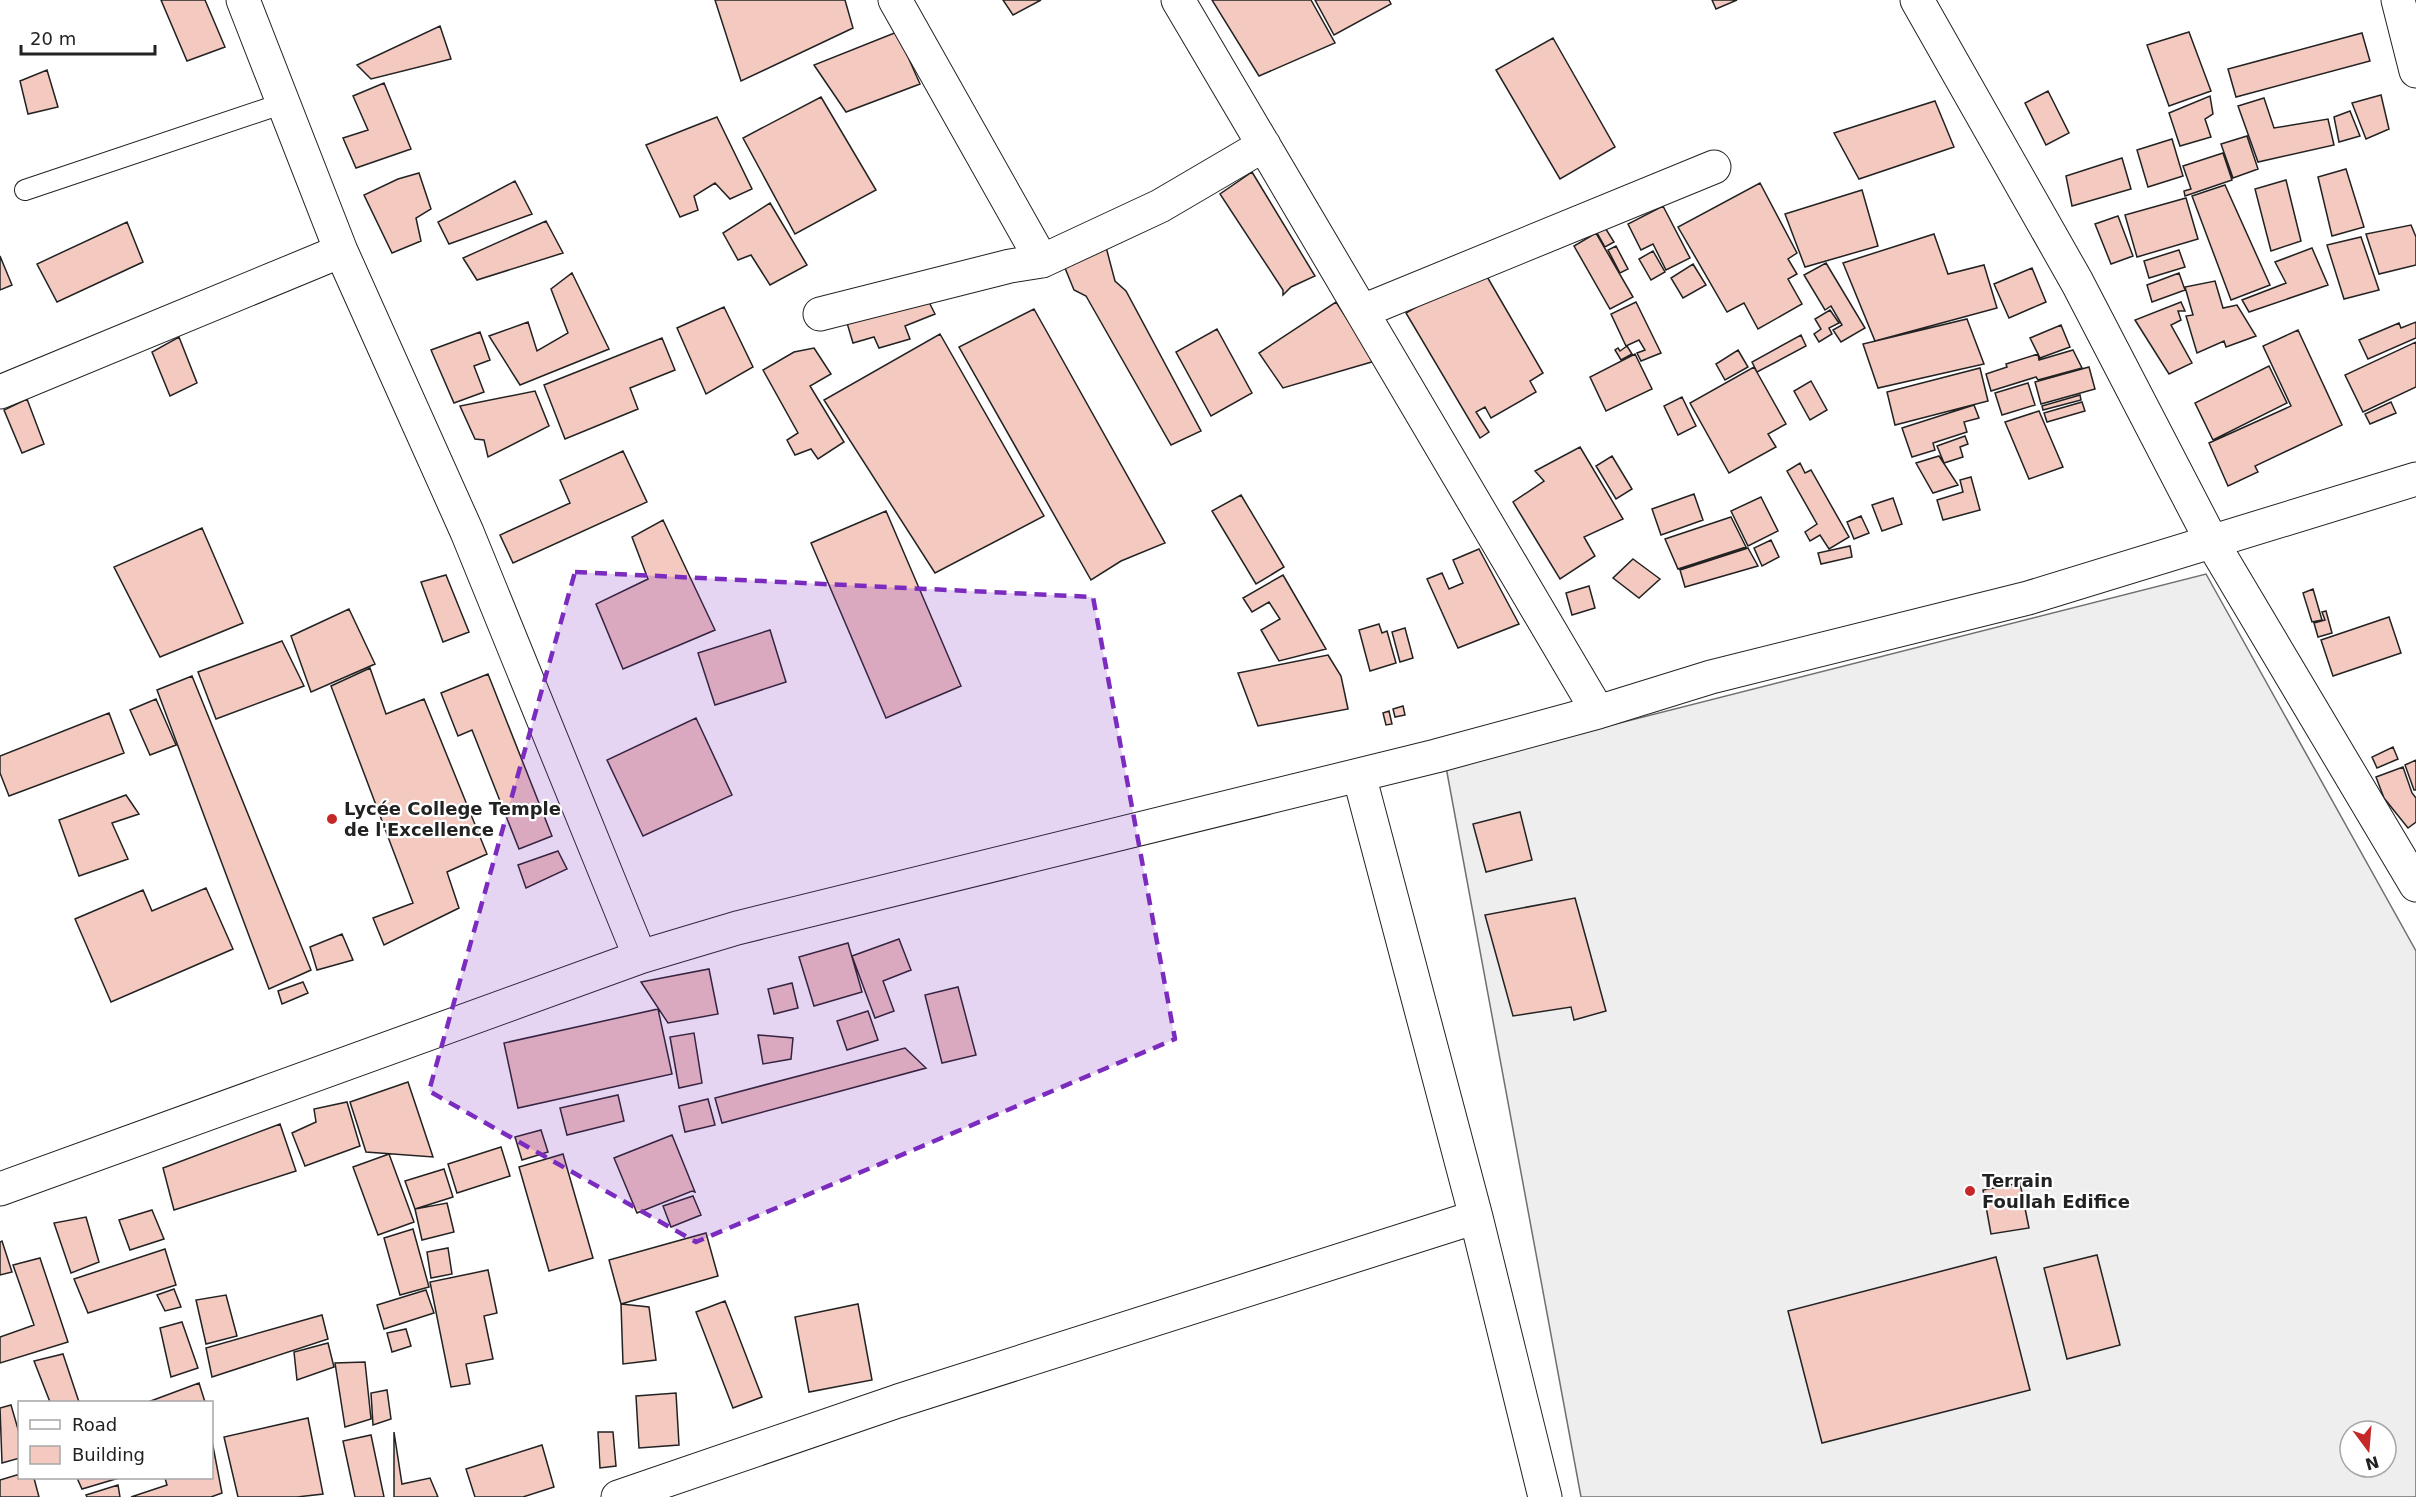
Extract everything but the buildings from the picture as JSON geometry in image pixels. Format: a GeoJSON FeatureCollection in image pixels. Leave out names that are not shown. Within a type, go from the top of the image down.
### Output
{"type":"FeatureCollection","features":[{"type":"Feature","properties":{"kind":"street"},"geometry":{"type":"LineString","coordinates":[[243,0],[341,251],[467,532],[639,957]]}},
{"type":"Feature","properties":{"kind":"street"},"geometry":{"type":"LineString","coordinates":[[895,0],[1042,261]]}},
{"type":"Feature","properties":{"kind":"street"},"geometry":{"type":"LineString","coordinates":[[1178,0],[1598,712]]}},
{"type":"Feature","properties":{"kind":"street"},"geometry":{"type":"LineString","coordinates":[[1917,0],[2077,282],[2212,542],[2416,885]]}},
{"type":"Feature","properties":{"kind":"street"},"geometry":{"type":"LineString","coordinates":[[2398,0],[2416,70]]}},
{"type":"Feature","properties":{"kind":"street"},"geometry":{"type":"LineString","coordinates":[[820,314],[1010,266],[1042,261],[1160,206],[1264,145]]}},
{"type":"Feature","properties":{"kind":"street"},"geometry":{"type":"LineString","coordinates":[[1363,311],[1714,166]]}},
{"type":"Feature","properties":{"kind":"street"},"geometry":{"type":"LineString","coordinates":[[0,392],[341,251]]}},
{"type":"Feature","properties":{"kind":"street"},"geometry":{"type":"LineString","coordinates":[[0,1189],[639,957],[737,928],[1359,775],[1598,712],[1711,677],[2028,598],[2416,479]]}},
{"type":"Feature","properties":{"kind":"street"},"geometry":{"type":"LineString","coordinates":[[1359,775],[1476,1217],[1545,1497]]}},
{"type":"Feature","properties":{"kind":"street"},"geometry":{"type":"LineString","coordinates":[[618,1497],[909,1397],[1476,1217]]}},
{"type":"Feature","properties":{"kind":"lane"},"geometry":{"type":"LineString","coordinates":[[25,190],[284,103]]}},
{"type":"Feature","properties":{"kind":"highlighted area"},"geometry":{"type":"Polygon","coordinates":[[[575,572],[1093,597],[1175,1039],[696,1242],[429,1091],[575,572]]]}},
{"type":"Feature","properties":{"kind":"shaded area","name":"Terrain Foullah Edifice"},"geometry":{"type":"Polygon","coordinates":[[[2206,574],[2416,951],[2416,1497],[1581,1497],[1446,767],[2206,574]]]}},
{"type":"Feature","properties":{"kind":"place","name":"Lycée College Temple de l'Excellence"},"geometry":{"type":"Point","coordinates":[332,819]}},
{"type":"Feature","properties":{"kind":"place","name":"Terrain Foullah Edifice"},"geometry":{"type":"Point","coordinates":[1970,1191]}}]}
